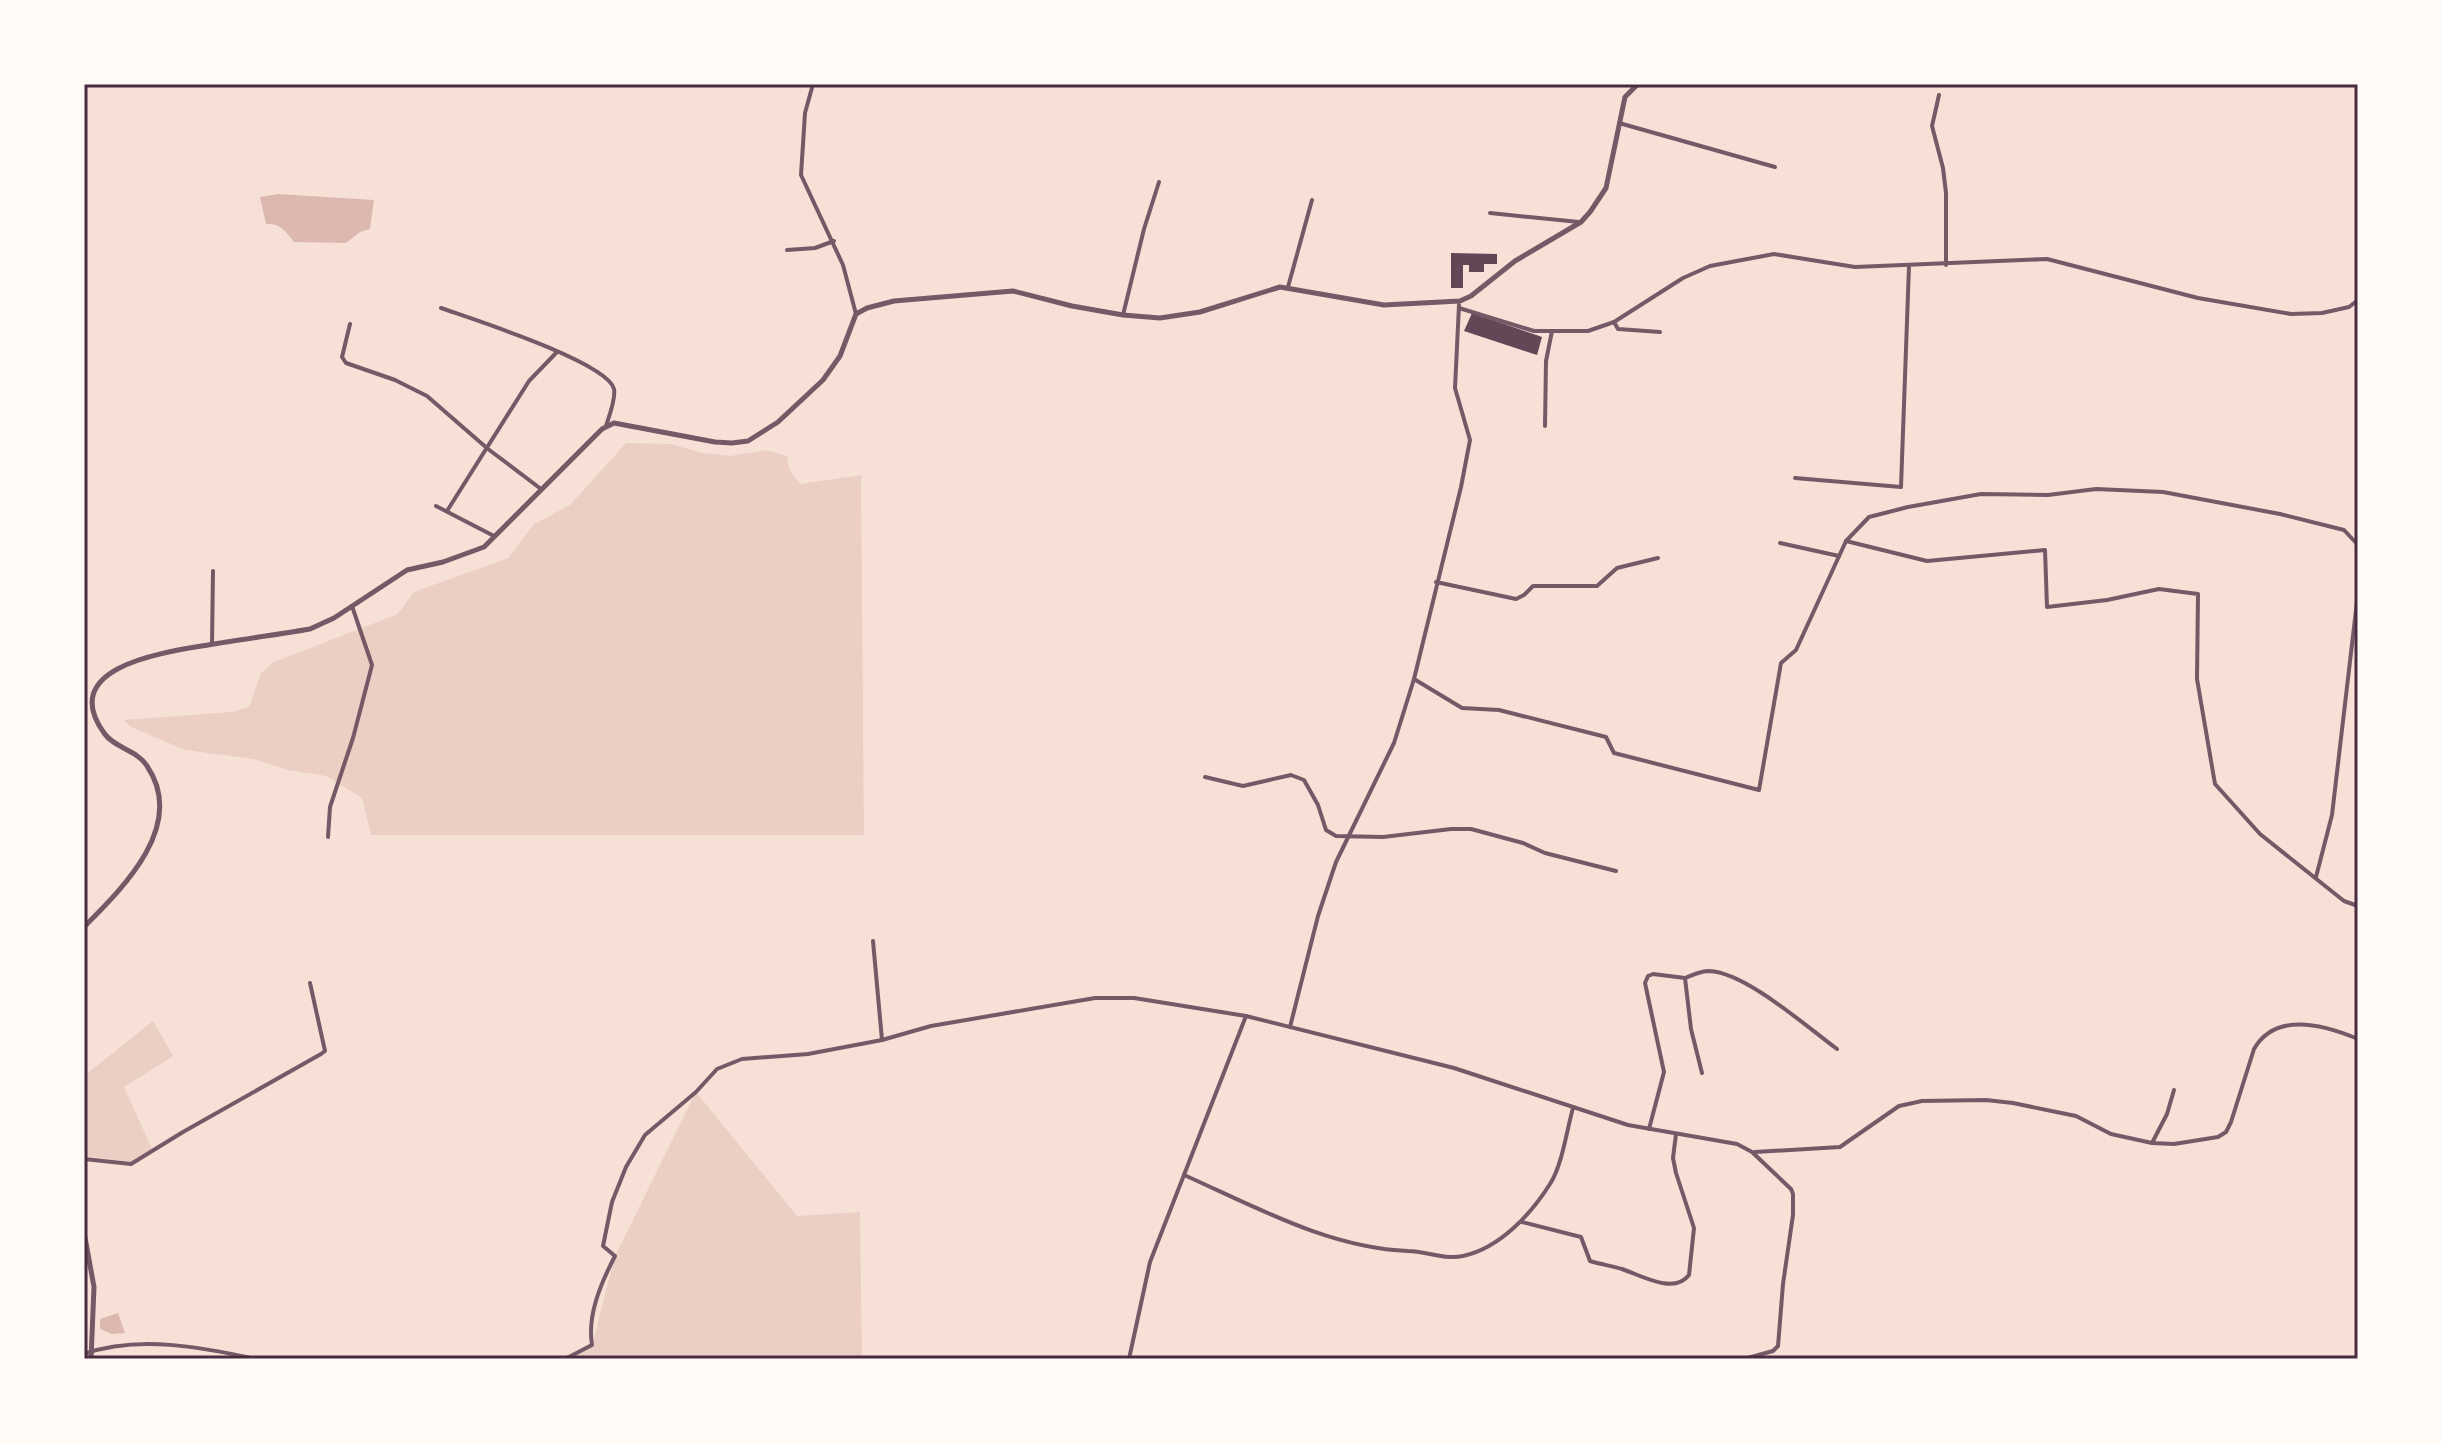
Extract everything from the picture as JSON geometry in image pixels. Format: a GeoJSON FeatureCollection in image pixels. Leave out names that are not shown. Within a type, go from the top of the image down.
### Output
{"type":"FeatureCollection","features":[{"type":"Feature","properties":{"kind":"street"},"geometry":{"type":"LineString","coordinates":[[606,426],[623,423],[715,442],[748,441],[778,422],[823,380],[840,356],[856,314],[834,241],[801,175],[805,113],[813,84]]}},
{"type":"Feature","properties":{"kind":"street"},"geometry":{"type":"LineString","coordinates":[[1459,304],[1515,261],[1581,222],[1606,188],[1625,97],[1638,84]]}},
{"type":"Feature","properties":{"kind":"street"},"geometry":{"type":"LineString","coordinates":[[1939,95],[1932,126],[1946,193],[1946,265]]}},
{"type":"Feature","properties":{"kind":"street"},"geometry":{"type":"LineString","coordinates":[[1619,123],[1775,167]]}},
{"type":"Feature","properties":{"kind":"street"},"geometry":{"type":"LineString","coordinates":[[1123,315],[1159,182]]}},
{"type":"Feature","properties":{"kind":"street"},"geometry":{"type":"LineString","coordinates":[[1288,287],[1312,200]]}},
{"type":"Feature","properties":{"kind":"street"},"geometry":{"type":"LineString","coordinates":[[1490,213],[1581,222]]}},
{"type":"Feature","properties":{"kind":"street"},"geometry":{"type":"LineString","coordinates":[[787,250],[815,248],[834,241]]}},
{"type":"Feature","properties":{"kind":"street"},"geometry":{"type":"LineString","coordinates":[[856,314],[894,301],[1013,291],[1072,306],[1160,318],[1200,312],[1270,289],[1288,287],[1384,305],[1459,304],[1533,330],[1588,331],[1614,322],[1683,278],[1723,263],[1774,254],[1855,267],[2047,259],[2198,298],[2291,314],[2322,313],[2349,307],[2358,300]]}},
{"type":"Feature","properties":{"kind":"street"},"geometry":{"type":"LineString","coordinates":[[1795,478],[1901,487],[1909,266]]}},
{"type":"Feature","properties":{"kind":"street"},"geometry":{"type":"LineString","coordinates":[[1290,1027],[1318,916],[1336,862],[1351,837],[1394,743],[1414,679],[1461,487],[1470,440],[1455,388],[1459,304]]}},
{"type":"Feature","properties":{"kind":"street"},"geometry":{"type":"LineString","coordinates":[[84,927],[140,864],[158,829],[160,814],[160,801],[145,763],[106,736],[93,711],[94,694],[101,680],[151,654],[310,629],[334,618],[407,570],[484,547],[606,426],[614,391],[597,370],[525,337],[441,308]]}},
{"type":"Feature","properties":{"kind":"street"},"geometry":{"type":"LineString","coordinates":[[1614,322],[1618,329],[1660,332]]}},
{"type":"Feature","properties":{"kind":"street"},"geometry":{"type":"LineString","coordinates":[[350,324],[342,357],[346,363],[413,388],[541,489]]}},
{"type":"Feature","properties":{"kind":"street"},"geometry":{"type":"LineString","coordinates":[[1545,426],[1546,361],[1552,331]]}},
{"type":"Feature","properties":{"kind":"street"},"geometry":{"type":"LineString","coordinates":[[447,511],[529,381],[557,352]]}},
{"type":"Feature","properties":{"kind":"street"},"geometry":{"type":"LineString","coordinates":[[1414,679],[1462,708],[1499,710],[1606,737],[1614,753],[1759,790],[1778,670],[1781,663],[1796,650],[1846,541],[1869,517],[1981,494],[2048,495],[2096,489],[2163,492],[2280,514],[2344,530],[2358,545]]}},
{"type":"Feature","properties":{"kind":"street"},"geometry":{"type":"LineString","coordinates":[[436,506],[496,538]]}},
{"type":"Feature","properties":{"kind":"street"},"geometry":{"type":"LineString","coordinates":[[1846,541],[1927,561],[2045,550],[2047,607],[2107,600],[2159,589],[2198,594],[2197,679],[2215,784],[2260,834],[2344,901],[2358,906]]}},
{"type":"Feature","properties":{"kind":"street"},"geometry":{"type":"LineString","coordinates":[[1780,543],[1839,556]]}},
{"type":"Feature","properties":{"kind":"street"},"geometry":{"type":"LineString","coordinates":[[1436,582],[1516,599],[1533,586],[1597,586],[1617,568],[1658,558]]}},
{"type":"Feature","properties":{"kind":"street"},"geometry":{"type":"LineString","coordinates":[[212,644],[213,571]]}},
{"type":"Feature","properties":{"kind":"street"},"geometry":{"type":"LineString","coordinates":[[2316,877],[2332,815],[2358,593]]}},
{"type":"Feature","properties":{"kind":"street"},"geometry":{"type":"LineString","coordinates":[[328,837],[332,796],[353,738],[372,665],[352,606]]}},
{"type":"Feature","properties":{"kind":"street"},"geometry":{"type":"LineString","coordinates":[[1205,777],[1243,786],[1291,775],[1298,777],[1312,792],[1326,830],[1336,836],[1383,837],[1471,829],[1523,843],[1545,853],[1616,871]]}},
{"type":"Feature","properties":{"kind":"street"},"geometry":{"type":"LineString","coordinates":[[873,941],[882,1040]]}},
{"type":"Feature","properties":{"kind":"street"},"geometry":{"type":"LineString","coordinates":[[1649,1129],[1664,1072],[1646,979],[1653,974],[1685,978],[1706,971],[1732,978],[1764,995],[1837,1049]]}},
{"type":"Feature","properties":{"kind":"street"},"geometry":{"type":"LineString","coordinates":[[1685,978],[1691,1029],[1702,1073]]}},
{"type":"Feature","properties":{"kind":"street"},"geometry":{"type":"LineString","coordinates":[[84,1159],[131,1164],[325,1051],[310,983]]}},
{"type":"Feature","properties":{"kind":"street"},"geometry":{"type":"LineString","coordinates":[[565,1359],[592,1345],[589,1331],[600,1286],[615,1256],[603,1246],[612,1202],[626,1167],[645,1135],[696,1092],[717,1069],[742,1059],[808,1054],[882,1040],[931,1026],[1095,998],[1134,998],[1246,1016],[1454,1068],[1573,1108],[1649,1129],[1737,1144],[1752,1152],[1791,1189],[1794,1205],[1778,1346],[1773,1351],[1744,1359]]}},
{"type":"Feature","properties":{"kind":"street"},"geometry":{"type":"LineString","coordinates":[[1129,1359],[1150,1262],[1246,1016]]}},
{"type":"Feature","properties":{"kind":"street"},"geometry":{"type":"LineString","coordinates":[[1752,1152],[1840,1147],[1899,1106],[1922,1101],[1953,1100],[2013,1103],[2076,1116],[2111,1134],[2152,1143],[2201,1141],[2226,1132],[2254,1049],[2259,1040],[2269,1033],[2293,1026],[2317,1024],[2358,1039]]}},
{"type":"Feature","properties":{"kind":"street"},"geometry":{"type":"LineString","coordinates":[[2152,1143],[2167,1114],[2174,1090]]}},
{"type":"Feature","properties":{"kind":"street"},"geometry":{"type":"LineString","coordinates":[[1184,1175],[1303,1227],[1347,1242],[1394,1252],[1463,1256],[1493,1243],[1521,1222],[1553,1181],[1573,1108]]}},
{"type":"Feature","properties":{"kind":"street"},"geometry":{"type":"LineString","coordinates":[[1521,1222],[1581,1237],[1590,1261],[1653,1281],[1676,1284],[1685,1280],[1689,1275],[1694,1228],[1673,1158],[1676,1134]]}},
{"type":"Feature","properties":{"kind":"street"},"geometry":{"type":"LineString","coordinates":[[84,1232],[94,1287],[92,1355]]}},
{"type":"Feature","properties":{"kind":"street"},"geometry":{"type":"LineString","coordinates":[[84,1354],[92,1355],[132,1344],[179,1346],[256,1359]]}},
{"type":"Feature","properties":{"kind":"shaded area"},"geometry":{"type":"Polygon","coordinates":[[[278,194],[374,200],[370,229],[360,232],[346,243],[294,242],[282,228],[266,224],[260,197],[278,194]]]}},
{"type":"Feature","properties":{"kind":"shaded area"},"geometry":{"type":"Polygon","coordinates":[[[626,443],[671,444],[702,453],[730,456],[767,450],[787,456],[789,469],[800,484],[861,475],[864,835],[371,835],[362,798],[326,776],[288,770],[254,759],[185,750],[131,727],[124,720],[231,712],[249,707],[261,673],[274,662],[398,614],[414,592],[508,558],[534,524],[570,505],[626,443]]]}},
{"type":"Feature","properties":{"kind":"shaded area"},"geometry":{"type":"Polygon","coordinates":[[[153,1021],[173,1056],[124,1087],[152,1149],[131,1162],[84,1156],[84,1076],[153,1021]]]}},
{"type":"Feature","properties":{"kind":"shaded area"},"geometry":{"type":"Polygon","coordinates":[[[696,1092],[797,1216],[860,1212],[862,1359],[571,1359],[592,1345],[615,1256],[696,1092]]]}},
{"type":"Feature","properties":{"kind":"shaded area"},"geometry":{"type":"Polygon","coordinates":[[[118,1313],[125,1333],[112,1334],[100,1329],[100,1319],[118,1313]]]}},
{"type":"Feature","properties":{"kind":"building"},"geometry":{"type":"Polygon","coordinates":[[[1451,253],[1497,254],[1497,264],[1484,264],[1484,272],[1469,272],[1469,265],[1463,265],[1463,288],[1451,288],[1451,253]]]}},
{"type":"Feature","properties":{"kind":"building"},"geometry":{"type":"Polygon","coordinates":[[[1472,313],[1542,337],[1537,355],[1464,331],[1472,313]]]}}]}
